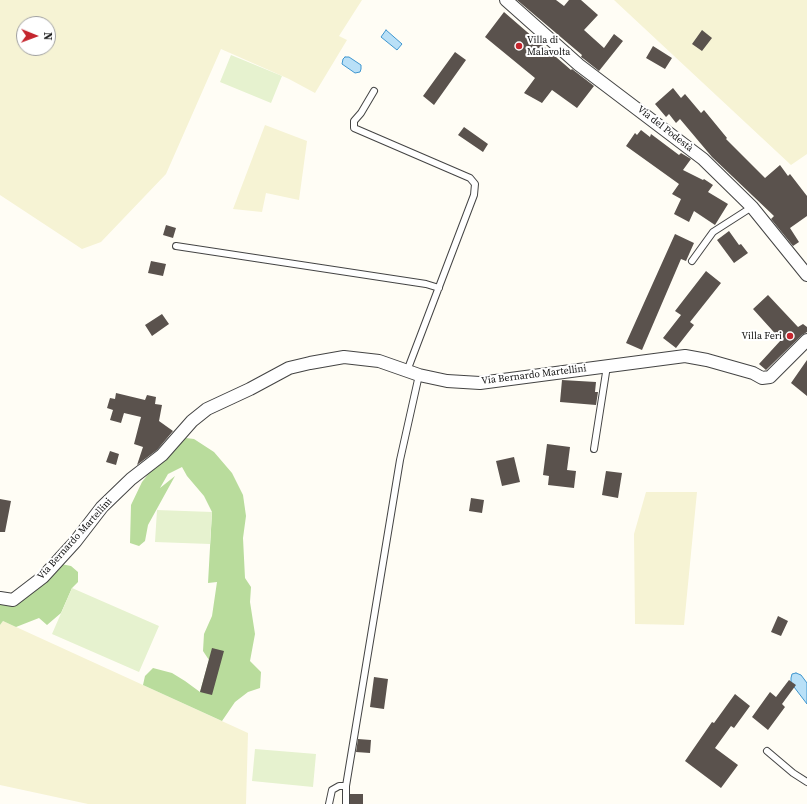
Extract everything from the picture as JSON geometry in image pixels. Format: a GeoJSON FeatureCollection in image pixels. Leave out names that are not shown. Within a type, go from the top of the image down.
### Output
{"type":"FeatureCollection","features":[{"type":"Feature","properties":{"kind":"street","name":"Via del Podestà"},"geometry":{"type":"LineString","coordinates":[[506,0],[578,65],[703,158],[752,207],[807,275]]}},
{"type":"Feature","properties":{"kind":"street","name":"Via Bernardo Martellini"},"geometry":{"type":"LineString","coordinates":[[0,598],[13,600],[43,577],[75,542],[102,507],[162,454],[192,420],[207,409],[250,389],[289,368],[344,357],[379,361],[420,375],[447,381],[480,383],[685,356],[707,360],[753,373],[762,378],[770,377],[807,340]]}},
{"type":"Feature","properties":{"kind":"lane"},"geometry":{"type":"LineString","coordinates":[[374,91],[361,113],[354,121],[354,128],[470,178],[475,184],[474,195],[407,371]]}},
{"type":"Feature","properties":{"kind":"lane"},"geometry":{"type":"LineString","coordinates":[[692,261],[713,232],[752,207]]}},
{"type":"Feature","properties":{"kind":"lane"},"geometry":{"type":"LineString","coordinates":[[176,246],[426,284],[439,288]]}},
{"type":"Feature","properties":{"kind":"lane"},"geometry":{"type":"LineString","coordinates":[[594,449],[607,366]]}},
{"type":"Feature","properties":{"kind":"lane"},"geometry":{"type":"LineString","coordinates":[[346,804],[346,786],[400,460],[420,375]]}},
{"type":"Feature","properties":{"kind":"lane"},"geometry":{"type":"LineString","coordinates":[[766,751],[793,773],[807,782]]}},
{"type":"Feature","properties":{"kind":"lane"},"geometry":{"type":"LineString","coordinates":[[329,804],[332,790],[339,786],[346,786]]}},
{"type":"Feature","properties":{"kind":"shaded area"},"geometry":{"type":"Polygon","coordinates":[[[0,0],[362,0],[339,36],[347,40],[315,93],[289,79],[221,49],[166,174],[101,242],[82,249],[0,195],[0,0]]]}},
{"type":"Feature","properties":{"kind":"shaded area"},"geometry":{"type":"Polygon","coordinates":[[[614,0],[807,0],[807,154],[791,165],[614,0]]]}},
{"type":"Feature","properties":{"kind":"shaded area"},"geometry":{"type":"Polygon","coordinates":[[[265,125],[307,141],[299,200],[266,193],[262,212],[233,209],[265,125]]]}},
{"type":"Feature","properties":{"kind":"shaded area"},"geometry":{"type":"Polygon","coordinates":[[[646,492],[697,492],[684,625],[635,624],[634,534],[646,492]]]}},
{"type":"Feature","properties":{"kind":"shaded area"},"geometry":{"type":"Polygon","coordinates":[[[3,621],[248,733],[246,804],[88,804],[0,785],[0,625],[3,621]]]}},
{"type":"Feature","properties":{"kind":"green space"},"geometry":{"type":"Polygon","coordinates":[[[231,55],[282,76],[271,103],[220,82],[231,55]]]}},
{"type":"Feature","properties":{"kind":"green space"},"geometry":{"type":"Polygon","coordinates":[[[186,438],[194,439],[214,452],[232,473],[243,495],[246,516],[243,538],[245,578],[251,587],[250,602],[255,634],[250,661],[261,672],[260,688],[248,692],[235,702],[222,721],[143,685],[145,676],[153,668],[172,673],[200,692],[209,660],[203,651],[204,634],[212,616],[217,582],[208,583],[212,512],[204,496],[187,476],[182,467],[168,474],[160,488],[175,476],[148,525],[145,541],[139,546],[130,543],[131,505],[142,482],[153,468],[186,438]]]}},
{"type":"Feature","properties":{"kind":"green space"},"geometry":{"type":"Polygon","coordinates":[[[157,510],[212,512],[210,544],[155,542],[157,510]]]}},
{"type":"Feature","properties":{"kind":"green space"},"geometry":{"type":"Polygon","coordinates":[[[61,564],[71,566],[78,572],[78,582],[72,588],[61,613],[47,625],[39,618],[16,627],[3,621],[0,625],[0,605],[25,599],[61,564]]]}},
{"type":"Feature","properties":{"kind":"green space"},"geometry":{"type":"Polygon","coordinates":[[[72,588],[159,626],[139,672],[52,634],[72,588]]]}},
{"type":"Feature","properties":{"kind":"green space"},"geometry":{"type":"Polygon","coordinates":[[[255,749],[316,754],[313,787],[252,781],[255,749]]]}},
{"type":"Feature","properties":{"kind":"water"},"geometry":{"type":"Polygon","coordinates":[[[386,30],[402,44],[397,50],[381,37],[386,30]]]}},
{"type":"Feature","properties":{"kind":"water"},"geometry":{"type":"Polygon","coordinates":[[[345,57],[349,57],[361,65],[360,72],[355,73],[342,64],[345,57]]]}},
{"type":"Feature","properties":{"kind":"water"},"geometry":{"type":"Polygon","coordinates":[[[796,673],[801,675],[807,683],[807,704],[791,683],[792,674],[796,673]]]}},
{"type":"Feature","properties":{"kind":"building"},"geometry":{"type":"Polygon","coordinates":[[[517,0],[556,0],[564,6],[569,0],[581,0],[598,15],[584,30],[604,48],[614,34],[623,41],[599,71],[517,0]]]}},
{"type":"Feature","properties":{"kind":"building"},"geometry":{"type":"Polygon","coordinates":[[[504,12],[571,70],[572,69],[594,86],[577,108],[552,90],[542,103],[524,93],[535,78],[485,37],[504,12]]]}},
{"type":"Feature","properties":{"kind":"building"},"geometry":{"type":"Polygon","coordinates":[[[702,30],[712,38],[702,51],[692,44],[702,30]]]}},
{"type":"Feature","properties":{"kind":"building"},"geometry":{"type":"Polygon","coordinates":[[[653,46],[672,58],[665,69],[646,58],[653,46]]]}},
{"type":"Feature","properties":{"kind":"building"},"geometry":{"type":"Polygon","coordinates":[[[455,52],[466,60],[434,105],[423,96],[455,52]]]}},
{"type":"Feature","properties":{"kind":"building"},"geometry":{"type":"Polygon","coordinates":[[[673,88],[681,98],[685,94],[701,113],[704,110],[727,138],[726,139],[765,178],[780,165],[788,176],[790,174],[807,196],[807,216],[790,228],[799,242],[793,246],[771,219],[774,216],[712,157],[680,119],[676,123],[669,114],[666,117],[655,104],[673,88]]]}},
{"type":"Feature","properties":{"kind":"building"},"geometry":{"type":"Polygon","coordinates":[[[464,127],[488,144],[483,152],[458,135],[464,127]]]}},
{"type":"Feature","properties":{"kind":"building"},"geometry":{"type":"Polygon","coordinates":[[[641,130],[650,137],[651,134],[679,155],[681,153],[691,159],[683,170],[703,180],[704,179],[713,185],[708,192],[728,204],[715,225],[694,211],[689,222],[674,214],[681,199],[672,194],[679,184],[626,146],[635,133],[637,135],[641,130]]]}},
{"type":"Feature","properties":{"kind":"building"},"geometry":{"type":"Polygon","coordinates":[[[166,225],[176,228],[173,238],[163,235],[166,225]]]}},
{"type":"Feature","properties":{"kind":"building"},"geometry":{"type":"Polygon","coordinates":[[[729,231],[739,245],[741,244],[748,253],[734,263],[717,240],[729,231]]]}},
{"type":"Feature","properties":{"kind":"building"},"geometry":{"type":"Polygon","coordinates":[[[675,234],[694,243],[686,261],[681,259],[642,350],[626,343],[675,234]]]}},
{"type":"Feature","properties":{"kind":"building"},"geometry":{"type":"Polygon","coordinates":[[[151,261],[166,264],[163,276],[148,273],[151,261]]]}},
{"type":"Feature","properties":{"kind":"building"},"geometry":{"type":"Polygon","coordinates":[[[706,271],[721,283],[690,322],[694,325],[676,348],[663,338],[681,315],[675,311],[706,271]]]}},
{"type":"Feature","properties":{"kind":"building","name":"Villa Feri"},"geometry":{"type":"Polygon","coordinates":[[[768,295],[798,327],[803,324],[807,327],[807,332],[766,370],[759,364],[781,340],[753,309],[768,295]]]}},
{"type":"Feature","properties":{"kind":"building"},"geometry":{"type":"Polygon","coordinates":[[[162,314],[169,324],[152,336],[145,325],[162,314]]]}},
{"type":"Feature","properties":{"kind":"building"},"geometry":{"type":"Polygon","coordinates":[[[807,360],[807,396],[791,383],[807,360]]]}},
{"type":"Feature","properties":{"kind":"building"},"geometry":{"type":"Polygon","coordinates":[[[562,380],[596,382],[595,392],[598,392],[596,405],[560,402],[562,380]]]}},
{"type":"Feature","properties":{"kind":"building"},"geometry":{"type":"Polygon","coordinates":[[[116,393],[145,400],[147,395],[156,397],[155,404],[162,405],[159,421],[173,431],[157,450],[137,465],[143,447],[134,444],[141,417],[124,413],[121,423],[110,420],[113,410],[107,408],[110,398],[115,399],[116,393]]]}},
{"type":"Feature","properties":{"kind":"building"},"geometry":{"type":"Polygon","coordinates":[[[547,444],[570,447],[567,470],[576,471],[574,488],[548,485],[549,476],[543,475],[547,444]]]}},
{"type":"Feature","properties":{"kind":"building"},"geometry":{"type":"Polygon","coordinates":[[[110,451],[119,454],[116,465],[106,462],[110,451]]]}},
{"type":"Feature","properties":{"kind":"building"},"geometry":{"type":"Polygon","coordinates":[[[514,457],[520,482],[502,486],[496,461],[514,457]]]}},
{"type":"Feature","properties":{"kind":"building"},"geometry":{"type":"Polygon","coordinates":[[[606,471],[622,473],[618,498],[602,495],[606,471]]]}},
{"type":"Feature","properties":{"kind":"building"},"geometry":{"type":"Polygon","coordinates":[[[471,498],[484,500],[482,513],[469,511],[471,498]]]}},
{"type":"Feature","properties":{"kind":"building"},"geometry":{"type":"Polygon","coordinates":[[[0,499],[11,501],[5,532],[0,532],[0,499]]]}},
{"type":"Feature","properties":{"kind":"building"},"geometry":{"type":"Polygon","coordinates":[[[778,616],[788,621],[781,636],[771,632],[778,616]]]}},
{"type":"Feature","properties":{"kind":"building"},"geometry":{"type":"Polygon","coordinates":[[[212,648],[224,651],[212,695],[200,692],[212,648]]]}},
{"type":"Feature","properties":{"kind":"building"},"geometry":{"type":"Polygon","coordinates":[[[374,677],[388,679],[384,709],[370,707],[374,677]]]}},
{"type":"Feature","properties":{"kind":"building"},"geometry":{"type":"Polygon","coordinates":[[[789,680],[796,685],[782,704],[785,707],[768,730],[752,717],[770,692],[776,697],[789,680]]]}},
{"type":"Feature","properties":{"kind":"building"},"geometry":{"type":"Polygon","coordinates":[[[735,694],[750,706],[734,728],[731,726],[715,748],[738,765],[721,788],[685,761],[712,722],[714,723],[735,694]]]}},
{"type":"Feature","properties":{"kind":"building"},"geometry":{"type":"Polygon","coordinates":[[[358,739],[371,740],[370,753],[356,752],[358,739]]]}},
{"type":"Feature","properties":{"kind":"building"},"geometry":{"type":"Polygon","coordinates":[[[350,794],[363,794],[363,804],[350,804],[350,794]]]}},
{"type":"Feature","properties":{"kind":"place","name":"Villa di Malavolta"},"geometry":{"type":"Point","coordinates":[519,46]}},
{"type":"Feature","properties":{"kind":"place","name":"Villa Feri"},"geometry":{"type":"Point","coordinates":[790,336]}}]}
